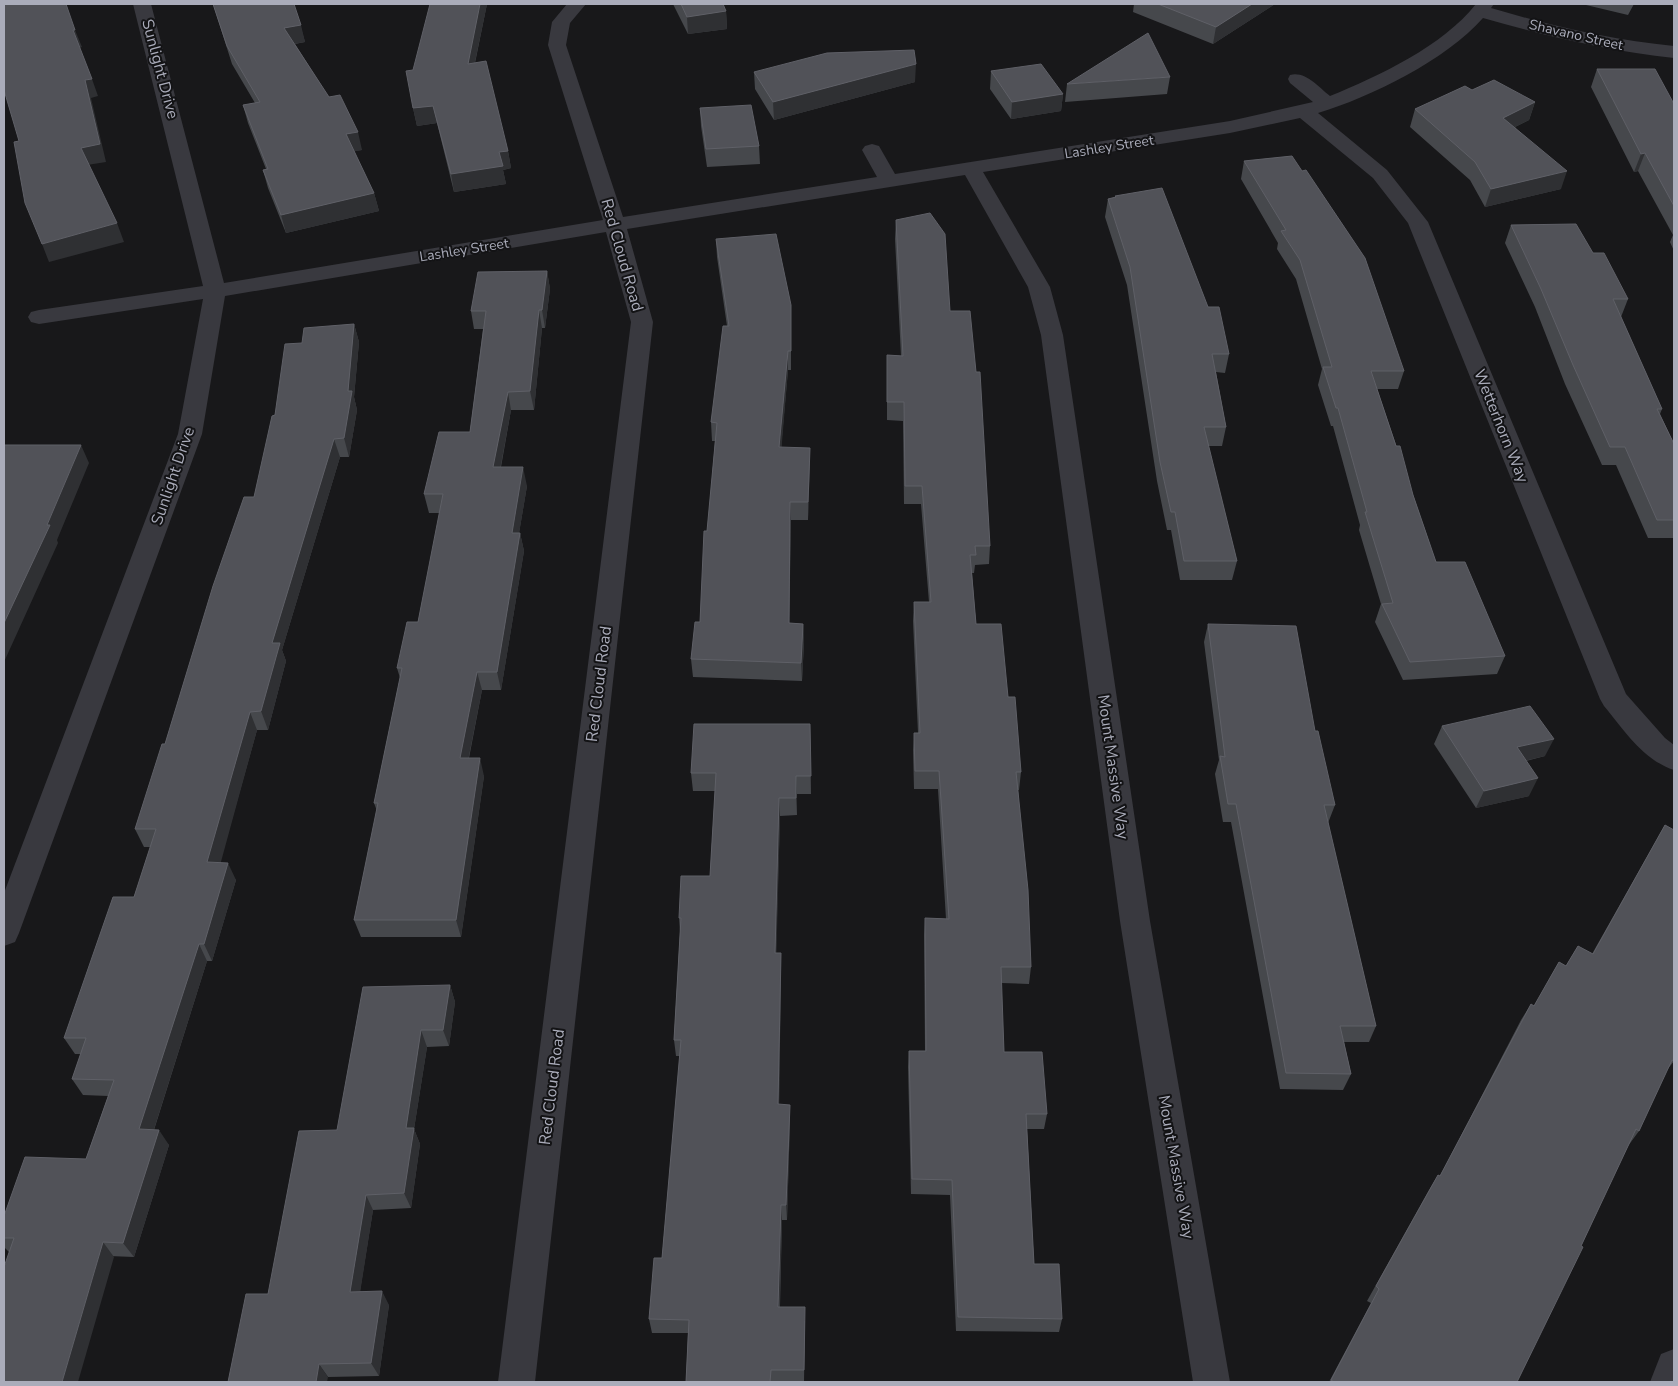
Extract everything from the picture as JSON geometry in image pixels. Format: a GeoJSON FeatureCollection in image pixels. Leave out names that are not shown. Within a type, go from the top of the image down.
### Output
{"type":"FeatureCollection","features":[{"type":"Feature","properties":{"kind":"street","name":"Sunlight Drive"},"geometry":{"type":"LineString","coordinates":[[4,933],[190,434],[215,291],[142,4]]}},
{"type":"Feature","properties":{"kind":"street","name":"Red Cloud Road"},"geometry":{"type":"LineString","coordinates":[[517,1382],[642,322],[614,225],[557,44],[561,22],[577,4]]}},
{"type":"Feature","properties":{"kind":"street","name":"Lashley Street"},"geometry":{"type":"LineString","coordinates":[[39,317],[215,291],[614,225],[1230,127],[1303,112],[1394,75],[1450,40],[1482,7]]}},
{"type":"Feature","properties":{"kind":"street","name":"Shavano Street"},"geometry":{"type":"LineString","coordinates":[[1482,7],[1571,37],[1636,49],[1674,52]]}},
{"type":"Feature","properties":{"kind":"street"},"geometry":{"type":"LineString","coordinates":[[1297,79],[1326,103]]}},
{"type":"Feature","properties":{"kind":"street","name":"Wetterhorn Way"},"geometry":{"type":"LineString","coordinates":[[1303,112],[1380,174],[1418,222],[1614,699],[1655,746],[1674,759]]}},
{"type":"Feature","properties":{"kind":"street"},"geometry":{"type":"LineString","coordinates":[[872,150],[889,181]]}},
{"type":"Feature","properties":{"kind":"street","name":"Mount Massive Way"},"geometry":{"type":"LineString","coordinates":[[972,168],[1039,287],[1052,335],[1135,921],[1212,1382]]}},
{"type":"Feature","properties":{"kind":"street"},"geometry":{"type":"LineString","coordinates":[[1668,1382],[1674,1367]]}},
{"type":"Feature","properties":{"kind":"building"},"geometry":{"type":"Polygon","coordinates":[[[4,4],[66,4],[75,30],[73,30],[92,79],[85,80],[100,144],[81,148],[117,223],[42,244],[25,203],[14,142],[19,141],[4,90],[4,4]]]}},
{"type":"Feature","properties":{"kind":"building"},"geometry":{"type":"Polygon","coordinates":[[[213,4],[294,4],[301,25],[284,28],[329,97],[340,95],[358,132],[346,134],[374,193],[281,215],[263,170],[268,169],[243,105],[260,102],[227,46],[213,4]]]}},
{"type":"Feature","properties":{"kind":"building"},"geometry":{"type":"Polygon","coordinates":[[[430,4],[480,4],[468,64],[486,61],[508,151],[499,152],[503,166],[451,174],[433,106],[413,108],[406,71],[413,70],[430,4]]]}},
{"type":"Feature","properties":{"kind":"building"},"geometry":{"type":"Polygon","coordinates":[[[681,4],[723,4],[726,11],[687,17],[681,4]]]}},
{"type":"Feature","properties":{"kind":"building"},"geometry":{"type":"Polygon","coordinates":[[[1158,4],[1252,4],[1216,27],[1158,4]]]}},
{"type":"Feature","properties":{"kind":"building"},"geometry":{"type":"Polygon","coordinates":[[[1148,33],[1170,77],[1067,84],[1148,33]]]}},
{"type":"Feature","properties":{"kind":"building"},"geometry":{"type":"Polygon","coordinates":[[[914,50],[916,64],[773,102],[754,72],[827,53],[914,50]]]}},
{"type":"Feature","properties":{"kind":"building"},"geometry":{"type":"Polygon","coordinates":[[[1041,64],[1063,94],[1012,102],[991,71],[1041,64]]]}},
{"type":"Feature","properties":{"kind":"building"},"geometry":{"type":"Polygon","coordinates":[[[1597,69],[1655,69],[1674,104],[1674,206],[1645,153],[1641,154],[1597,69]]]}},
{"type":"Feature","properties":{"kind":"building"},"geometry":{"type":"Polygon","coordinates":[[[1494,80],[1535,102],[1503,118],[1567,171],[1491,189],[1475,162],[1415,109],[1465,86],[1472,90],[1494,80]]]}},
{"type":"Feature","properties":{"kind":"building"},"geometry":{"type":"Polygon","coordinates":[[[751,105],[759,146],[706,149],[700,108],[751,105]]]}},
{"type":"Feature","properties":{"kind":"building"},"geometry":{"type":"Polygon","coordinates":[[[1292,156],[1302,171],[1306,170],[1365,258],[1404,371],[1371,371],[1396,446],[1400,446],[1413,495],[1436,562],[1465,562],[1505,656],[1410,662],[1382,604],[1393,603],[1365,512],[1367,512],[1338,408],[1336,408],[1323,367],[1332,367],[1300,260],[1281,231],[1286,230],[1244,161],[1292,156]]]}},
{"type":"Feature","properties":{"kind":"building"},"geometry":{"type":"Polygon","coordinates":[[[1162,188],[1208,307],[1219,307],[1229,354],[1212,354],[1226,427],[1204,427],[1237,561],[1184,561],[1175,512],[1171,512],[1160,462],[1130,267],[1108,199],[1115,196],[1162,188]]]}},
{"type":"Feature","properties":{"kind":"building"},"geometry":{"type":"Polygon","coordinates":[[[930,213],[945,234],[950,311],[970,311],[976,372],[980,372],[990,546],[975,546],[976,555],[970,555],[976,624],[1001,624],[1008,697],[1015,697],[1021,772],[1016,772],[1028,890],[1031,967],[1001,967],[1004,1052],[1042,1052],[1047,1114],[1026,1114],[1034,1264],[1059,1264],[1062,1319],[958,1317],[952,1180],[912,1179],[909,1051],[926,1051],[925,918],[949,919],[939,771],[915,771],[914,733],[920,733],[914,602],[931,602],[922,486],[905,486],[904,402],[887,402],[887,355],[903,356],[896,220],[930,213]]]}},
{"type":"Feature","properties":{"kind":"building"},"geometry":{"type":"Polygon","coordinates":[[[1576,224],[1593,253],[1604,253],[1628,299],[1613,299],[1662,409],[1657,409],[1674,444],[1674,520],[1657,520],[1625,447],[1610,447],[1511,225],[1576,224]]]}},
{"type":"Feature","properties":{"kind":"building"},"geometry":{"type":"Polygon","coordinates":[[[776,234],[791,305],[791,351],[788,351],[779,447],[810,448],[808,502],[790,502],[789,623],[803,624],[801,663],[691,659],[695,622],[700,622],[704,531],[707,531],[717,423],[711,422],[723,326],[729,326],[716,239],[776,234]]]}},
{"type":"Feature","properties":{"kind":"building"},"geometry":{"type":"Polygon","coordinates":[[[547,271],[542,310],[539,310],[530,391],[508,392],[493,467],[523,467],[512,533],[520,533],[497,672],[477,672],[460,758],[480,758],[456,920],[354,920],[378,803],[374,803],[402,668],[397,668],[407,622],[418,622],[443,494],[424,494],[439,432],[470,432],[486,311],[471,311],[478,272],[547,271]]]}},
{"type":"Feature","properties":{"kind":"building"},"geometry":{"type":"Polygon","coordinates":[[[354,324],[348,391],[352,391],[344,438],[334,439],[272,643],[280,643],[261,711],[250,712],[207,862],[228,863],[204,944],[199,944],[139,1129],[159,1130],[123,1243],[103,1242],[62,1382],[4,1382],[4,1267],[14,1238],[4,1238],[4,1216],[25,1157],[86,1159],[114,1080],[72,1079],[86,1038],[64,1038],[113,897],[134,897],[156,829],[135,829],[162,744],[165,744],[213,586],[244,497],[254,497],[272,416],[275,415],[285,344],[302,343],[304,328],[354,324]]]}},
{"type":"Feature","properties":{"kind":"building"},"geometry":{"type":"Polygon","coordinates":[[[4,445],[81,445],[47,525],[50,525],[4,623],[4,445]]]}},
{"type":"Feature","properties":{"kind":"building"},"geometry":{"type":"Polygon","coordinates":[[[1208,624],[1296,626],[1315,731],[1318,731],[1335,805],[1324,805],[1376,1026],[1340,1026],[1351,1074],[1286,1073],[1236,804],[1228,804],[1220,756],[1225,757],[1208,624]]]}},
{"type":"Feature","properties":{"kind":"building"},"geometry":{"type":"Polygon","coordinates":[[[1530,706],[1554,739],[1517,747],[1538,778],[1484,791],[1442,726],[1530,706]]]}},
{"type":"Feature","properties":{"kind":"building"},"geometry":{"type":"Polygon","coordinates":[[[694,724],[810,724],[811,776],[796,776],[796,798],[779,798],[775,953],[781,953],[778,1104],[790,1105],[786,1205],[781,1205],[778,1307],[805,1307],[804,1370],[771,1370],[770,1382],[686,1382],[689,1320],[649,1319],[654,1258],[662,1258],[681,1040],[674,1040],[681,918],[679,918],[681,876],[710,876],[716,773],[691,773],[694,724]]]}},
{"type":"Feature","properties":{"kind":"building"},"geometry":{"type":"Polygon","coordinates":[[[1665,825],[1674,830],[1674,1061],[1672,1060],[1639,1131],[1636,1129],[1581,1246],[1583,1247],[1517,1382],[1334,1382],[1331,1380],[1379,1289],[1376,1286],[1438,1175],[1440,1176],[1531,1004],[1534,1006],[1559,962],[1566,966],[1578,946],[1593,954],[1665,825]]]}},
{"type":"Feature","properties":{"kind":"building"},"geometry":{"type":"Polygon","coordinates":[[[450,985],[443,1030],[421,1030],[406,1128],[414,1128],[404,1193],[366,1195],[350,1292],[382,1291],[371,1363],[319,1364],[316,1382],[228,1382],[246,1294],[268,1294],[299,1131],[337,1130],[363,987],[450,985]]]}}]}
